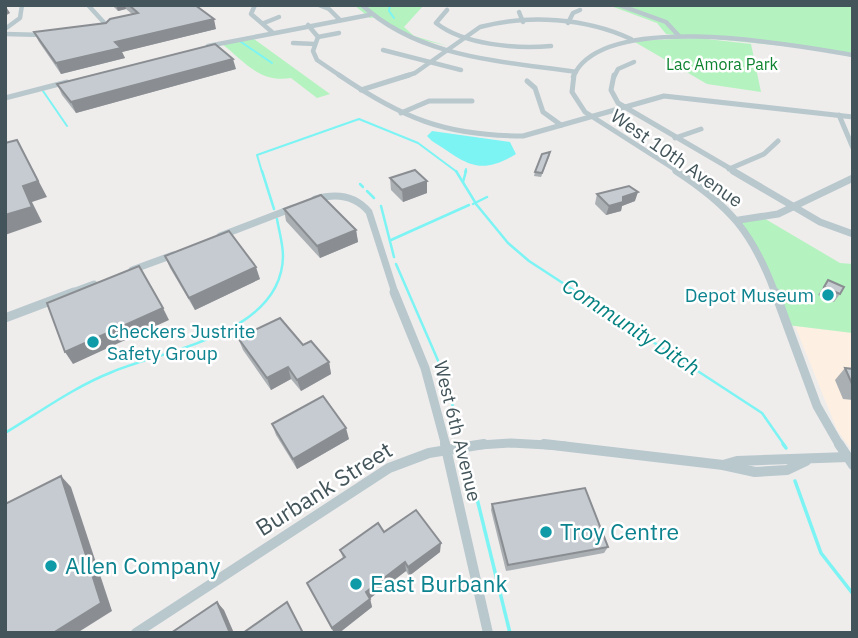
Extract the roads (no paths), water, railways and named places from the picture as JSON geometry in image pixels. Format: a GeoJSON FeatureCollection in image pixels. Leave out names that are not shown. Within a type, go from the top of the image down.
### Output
{"type":"FeatureCollection","features":[{"type":"Feature","properties":{"kind":"street"},"geometry":{"type":"LineString","coordinates":[[5,32],[20,18],[22,5]]}},
{"type":"Feature","properties":{"kind":"street"},"geometry":{"type":"LineString","coordinates":[[88,5],[109,28],[100,30]]}},
{"type":"Feature","properties":{"kind":"street"},"geometry":{"type":"LineString","coordinates":[[255,5],[251,8],[251,14],[272,32]]}},
{"type":"Feature","properties":{"kind":"street"},"geometry":{"type":"LineString","coordinates":[[319,5],[329,9],[340,20]]}},
{"type":"Feature","properties":{"kind":"street"},"geometry":{"type":"LineString","coordinates":[[362,5],[369,15],[399,36],[448,50],[576,72],[582,61],[597,50],[631,39],[680,36],[853,55]]}},
{"type":"Feature","properties":{"kind":"street"},"geometry":{"type":"LineString","coordinates":[[619,5],[666,22],[680,36]]}},
{"type":"Feature","properties":{"kind":"street"},"geometry":{"type":"LineString","coordinates":[[447,10],[436,21],[438,26],[507,45],[551,46]]}},
{"type":"Feature","properties":{"kind":"street"},"geometry":{"type":"LineString","coordinates":[[568,23],[572,14],[580,10]]}},
{"type":"Feature","properties":{"kind":"street"},"geometry":{"type":"LineString","coordinates":[[519,12],[523,22]]}},
{"type":"Feature","properties":{"kind":"street"},"geometry":{"type":"LineString","coordinates":[[205,47],[369,15]]}},
{"type":"Feature","properties":{"kind":"street"},"geometry":{"type":"LineString","coordinates":[[264,23],[279,16]]}},
{"type":"Feature","properties":{"kind":"street"},"geometry":{"type":"LineString","coordinates":[[361,90],[415,73],[486,25],[523,22],[568,23],[592,28],[620,27]]}},
{"type":"Feature","properties":{"kind":"street"},"geometry":{"type":"LineString","coordinates":[[308,25],[318,37]]}},
{"type":"Feature","properties":{"kind":"street"},"geometry":{"type":"LineString","coordinates":[[613,29],[631,39]]}},
{"type":"Feature","properties":{"kind":"street"},"geometry":{"type":"LineString","coordinates":[[5,32],[52,35]]}},
{"type":"Feature","properties":{"kind":"street"},"geometry":{"type":"LineString","coordinates":[[318,37],[339,33]]}},
{"type":"Feature","properties":{"kind":"street"},"geometry":{"type":"LineString","coordinates":[[318,37],[314,56],[317,60],[401,113],[432,126],[502,136],[523,136],[664,96],[853,117]]}},
{"type":"Feature","properties":{"kind":"street"},"geometry":{"type":"LineString","coordinates":[[293,43],[315,44]]}},
{"type":"Feature","properties":{"kind":"street"},"geometry":{"type":"LineString","coordinates":[[383,51],[461,70]]}},
{"type":"Feature","properties":{"kind":"street"},"geometry":{"type":"LineString","coordinates":[[634,62],[618,69],[610,84],[612,96],[624,108],[828,226],[853,234]]}},
{"type":"Feature","properties":{"kind":"street","name":"West 10th Avenue"},"geometry":{"type":"LineString","coordinates":[[576,72],[570,85],[572,93],[591,116],[707,194],[739,220],[761,254],[817,407],[850,460]]}},
{"type":"Feature","properties":{"kind":"street"},"geometry":{"type":"LineString","coordinates":[[5,98],[78,79]]}},
{"type":"Feature","properties":{"kind":"street"},"geometry":{"type":"LineString","coordinates":[[527,81],[535,88],[543,111],[561,125]]}},
{"type":"Feature","properties":{"kind":"street"},"geometry":{"type":"LineString","coordinates":[[677,87],[678,96]]}},
{"type":"Feature","properties":{"kind":"street"},"geometry":{"type":"LineString","coordinates":[[401,113],[429,101],[472,101]]}},
{"type":"Feature","properties":{"kind":"street"},"geometry":{"type":"LineString","coordinates":[[839,115],[853,147]]}},
{"type":"Feature","properties":{"kind":"street"},"geometry":{"type":"LineString","coordinates":[[676,138],[701,129]]}},
{"type":"Feature","properties":{"kind":"street"},"geometry":{"type":"LineString","coordinates":[[729,169],[764,154],[778,141]]}},
{"type":"Feature","properties":{"kind":"street"},"geometry":{"type":"LineString","coordinates":[[739,220],[771,216],[853,178]]}},
{"type":"Feature","properties":{"kind":"street","name":"West 6th Avenue"},"geometry":{"type":"LineString","coordinates":[[310,201],[334,196],[349,198],[363,204],[369,212],[397,302],[428,376],[488,633]]}},
{"type":"Feature","properties":{"kind":"street"},"geometry":{"type":"LineString","coordinates":[[208,241],[302,205]]}},
{"type":"Feature","properties":{"kind":"street"},"geometry":{"type":"LineString","coordinates":[[126,272],[185,250]]}},
{"type":"Feature","properties":{"kind":"street"},"geometry":{"type":"LineString","coordinates":[[5,318],[100,282]]}},
{"type":"Feature","properties":{"kind":"street","name":"Burbank Street"},"geometry":{"type":"LineString","coordinates":[[136,633],[389,468],[415,456],[495,443],[533,442],[723,465],[741,471],[796,468],[806,461],[850,460]]}},
{"type":"Feature","properties":{"kind":"water"},"geometry":{"type":"Polygon","coordinates":[[[432,131],[510,142],[516,154],[491,165],[471,164],[432,141],[427,136],[432,131]]]}},
{"type":"Feature","properties":{"kind":"waterway"},"geometry":{"type":"LineString","coordinates":[[390,5],[389,11],[394,18]]}},
{"type":"Feature","properties":{"kind":"waterway"},"geometry":{"type":"LineString","coordinates":[[241,42],[272,63]]}},
{"type":"Feature","properties":{"kind":"waterway"},"geometry":{"type":"LineString","coordinates":[[43,91],[67,126]]}},
{"type":"Feature","properties":{"kind":"waterway","name":"Community Ditch"},"geometry":{"type":"LineString","coordinates":[[262,172],[257,155],[359,119],[418,143],[456,171]]}},
{"type":"Feature","properties":{"kind":"waterway","name":"Community Ditch"},"geometry":{"type":"LineString","coordinates":[[262,171],[274,209]]}},
{"type":"Feature","properties":{"kind":"waterway","name":"Community Ditch"},"geometry":{"type":"LineString","coordinates":[[456,171],[475,202]]}},
{"type":"Feature","properties":{"kind":"waterway"},"geometry":{"type":"LineString","coordinates":[[463,182],[466,171]]}},
{"type":"Feature","properties":{"kind":"waterway"},"geometry":{"type":"LineString","coordinates":[[360,184],[363,187]]}},
{"type":"Feature","properties":{"kind":"waterway"},"geometry":{"type":"LineString","coordinates":[[367,191],[374,198]]}},
{"type":"Feature","properties":{"kind":"waterway"},"geometry":{"type":"LineString","coordinates":[[473,204],[487,197]]}},
{"type":"Feature","properties":{"kind":"waterway","name":"Community Ditch"},"geometry":{"type":"LineString","coordinates":[[476,204],[508,243],[529,261],[762,413],[785,446]]}},
{"type":"Feature","properties":{"kind":"waterway"},"geometry":{"type":"LineString","coordinates":[[391,240],[469,205]]}},
{"type":"Feature","properties":{"kind":"waterway"},"geometry":{"type":"LineString","coordinates":[[381,206],[394,257]]}},
{"type":"Feature","properties":{"kind":"waterway","name":"Community Ditch"},"geometry":{"type":"LineString","coordinates":[[5,433],[98,378],[218,335],[243,321],[264,304],[278,282],[283,256],[277,219]]}},
{"type":"Feature","properties":{"kind":"waterway"},"geometry":{"type":"LineString","coordinates":[[396,264],[443,372]]}},
{"type":"Feature","properties":{"kind":"waterway"},"geometry":{"type":"LineString","coordinates":[[446,382],[460,432]]}},
{"type":"Feature","properties":{"kind":"waterway","name":"Community Ditch"},"geometry":{"type":"LineString","coordinates":[[783,444],[786,448]]}},
{"type":"Feature","properties":{"kind":"waterway"},"geometry":{"type":"LineString","coordinates":[[468,462],[510,633]]}},
{"type":"Feature","properties":{"kind":"waterway","name":"Community Ditch"},"geometry":{"type":"LineString","coordinates":[[795,481],[821,553],[853,594]]}},
{"type":"Feature","properties":{"kind":"place","name":"Depot Museum"},"geometry":{"type":"Point","coordinates":[828,295]}},
{"type":"Feature","properties":{"kind":"place","name":"Checkers Justrite Safety Group"},"geometry":{"type":"Point","coordinates":[93,342]}},
{"type":"Feature","properties":{"kind":"place","name":"Troy Centre"},"geometry":{"type":"Point","coordinates":[546,532]}},
{"type":"Feature","properties":{"kind":"place","name":"Allen Company"},"geometry":{"type":"Point","coordinates":[51,566]}},
{"type":"Feature","properties":{"kind":"place","name":"East Burbank"},"geometry":{"type":"Point","coordinates":[356,584]}},
{"type":"Feature","properties":{"kind":"park label","name":"Lac Amora Park"},"geometry":{"type":"Point","coordinates":[722,64]}}]}
